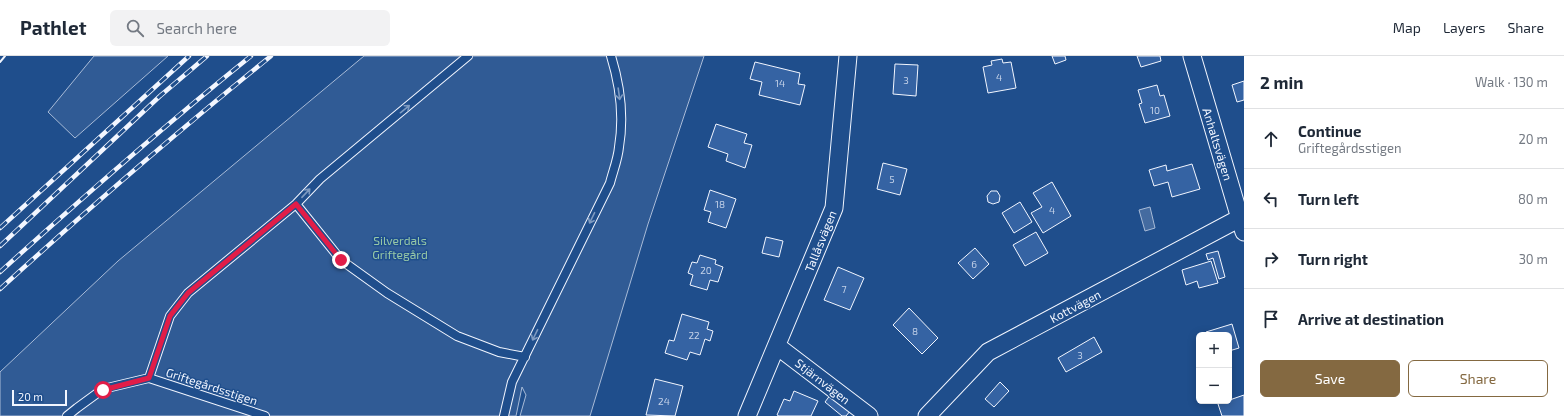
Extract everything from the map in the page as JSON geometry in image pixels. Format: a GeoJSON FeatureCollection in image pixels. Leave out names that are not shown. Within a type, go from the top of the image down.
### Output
{"type":"FeatureCollection","features":[{"type":"Feature","properties":{"kind":"street","name":"Tallåsvägen"},"geometry":{"type":"LineString","coordinates":[[747,416],[834,208],[848,56]]}},
{"type":"Feature","properties":{"kind":"street","name":"Anhaltsvägen"},"geometry":{"type":"LineString","coordinates":[[1192,56],[1242,225]]}},
{"type":"Feature","properties":{"kind":"street","name":"Kottvägen"},"geometry":{"type":"LineString","coordinates":[[927,416],[988,352],[1242,225]]}},
{"type":"Feature","properties":{"kind":"street","name":"Stjärnvägen"},"geometry":{"type":"LineString","coordinates":[[777,346],[869,416]]}},
{"type":"Feature","properties":{"kind":"lane"},"geometry":{"type":"LineString","coordinates":[[149,378],[170,316],[188,293],[296,204],[320,178],[468,56]]}},
{"type":"Feature","properties":{"kind":"lane"},"geometry":{"type":"LineString","coordinates":[[504,416],[512,382],[610,183],[619,148],[622,118],[616,71],[612,56]]}},
{"type":"Feature","properties":{"kind":"lane"},"geometry":{"type":"LineString","coordinates":[[296,204],[341,260],[387,293],[457,336],[499,352],[524,357]]}},
{"type":"Feature","properties":{"kind":"lane","name":"Griftegårdsstigen"},"geometry":{"type":"LineString","coordinates":[[67,416],[76,408],[103,390],[149,378],[265,416]]}},
{"type":"Feature","properties":{"kind":"shaded area"},"geometry":{"type":"Polygon","coordinates":[[[94,56],[168,56],[75,138],[48,112],[94,56]]]}},
{"type":"Feature","properties":{"kind":"shaded area","name":"Silverdals Griftegård"},"geometry":{"type":"Polygon","coordinates":[[[364,56],[704,56],[648,224],[590,416],[520,416],[526,395],[522,387],[516,416],[0,416],[0,372],[118,261],[364,56]]]}},
{"type":"Feature","properties":{"kind":"shaded area"},"geometry":{"type":"Polygon","coordinates":[[[1150,207],[1155,228],[1145,231],[1139,210],[1150,207]]]}},
{"type":"Feature","properties":{"kind":"building"},"geometry":{"type":"Polygon","coordinates":[[[1052,56],[1065,56],[1066,60],[1055,64],[1052,56]]]}},
{"type":"Feature","properties":{"kind":"building"},"geometry":{"type":"Polygon","coordinates":[[[1137,56],[1160,56],[1161,61],[1141,67],[1137,56]]]}},
{"type":"Feature","properties":{"kind":"building"},"geometry":{"type":"Polygon","coordinates":[[[1002,59],[1003,63],[1011,62],[1016,88],[988,93],[983,67],[992,65],[991,61],[1002,59]]]}},
{"type":"Feature","properties":{"kind":"building"},"geometry":{"type":"Polygon","coordinates":[[[755,62],[800,73],[798,84],[805,85],[800,105],[759,95],[762,82],[750,79],[755,62]]]}},
{"type":"Feature","properties":{"kind":"building"},"geometry":{"type":"Polygon","coordinates":[[[895,64],[918,65],[916,96],[893,94],[895,64]]]}},
{"type":"Feature","properties":{"kind":"building"},"geometry":{"type":"Polygon","coordinates":[[[1244,81],[1244,100],[1237,102],[1232,85],[1244,81]]]}},
{"type":"Feature","properties":{"kind":"building"},"geometry":{"type":"Polygon","coordinates":[[[1157,85],[1160,96],[1164,95],[1170,116],[1145,123],[1139,104],[1142,103],[1138,90],[1157,85]]]}},
{"type":"Feature","properties":{"kind":"building"},"geometry":{"type":"Polygon","coordinates":[[[716,124],[747,134],[744,143],[752,145],[745,168],[726,161],[728,154],[708,147],[716,124]]]}},
{"type":"Feature","properties":{"kind":"building"},"geometry":{"type":"Polygon","coordinates":[[[883,163],[907,169],[900,195],[877,189],[883,163]]]}},
{"type":"Feature","properties":{"kind":"building"},"geometry":{"type":"Polygon","coordinates":[[[1192,164],[1200,189],[1172,197],[1168,182],[1154,186],[1149,170],[1166,165],[1167,171],[1192,164]]]}},
{"type":"Feature","properties":{"kind":"building"},"geometry":{"type":"Polygon","coordinates":[[[1052,182],[1071,216],[1043,233],[1031,213],[1042,207],[1033,193],[1052,182]]]}},
{"type":"Feature","properties":{"kind":"building"},"geometry":{"type":"Polygon","coordinates":[[[710,190],[736,199],[726,228],[708,222],[711,212],[704,210],[710,190]]]}},
{"type":"Feature","properties":{"kind":"building"},"geometry":{"type":"Polygon","coordinates":[[[991,191],[997,191],[1000,196],[999,202],[993,204],[988,202],[987,196],[991,191]]]}},
{"type":"Feature","properties":{"kind":"building"},"geometry":{"type":"Polygon","coordinates":[[[1020,202],[1032,222],[1014,233],[1002,213],[1020,202]]]}},
{"type":"Feature","properties":{"kind":"building"},"geometry":{"type":"Polygon","coordinates":[[[1036,232],[1048,253],[1025,266],[1013,245],[1036,232]]]}},
{"type":"Feature","properties":{"kind":"building"},"geometry":{"type":"Polygon","coordinates":[[[766,237],[783,241],[779,257],[762,253],[766,237]]]}},
{"type":"Feature","properties":{"kind":"building"},"geometry":{"type":"Polygon","coordinates":[[[975,248],[989,264],[973,279],[958,263],[975,248]]]}},
{"type":"Feature","properties":{"kind":"building"},"geometry":{"type":"Polygon","coordinates":[[[1218,251],[1225,277],[1219,279],[1213,258],[1208,260],[1206,254],[1218,251]]]}},
{"type":"Feature","properties":{"kind":"building"},"geometry":{"type":"Polygon","coordinates":[[[700,255],[716,260],[715,264],[723,267],[718,282],[710,280],[707,290],[690,285],[693,275],[688,273],[692,262],[697,263],[700,255]]]}},
{"type":"Feature","properties":{"kind":"building"},"geometry":{"type":"Polygon","coordinates":[[[1211,261],[1218,283],[1199,288],[1197,281],[1186,285],[1182,270],[1211,261]]]}},
{"type":"Feature","properties":{"kind":"building"},"geometry":{"type":"Polygon","coordinates":[[[838,267],[864,278],[850,310],[824,300],[838,267]]]}},
{"type":"Feature","properties":{"kind":"building"},"geometry":{"type":"Polygon","coordinates":[[[909,308],[938,338],[922,354],[893,325],[909,308]]]}},
{"type":"Feature","properties":{"kind":"building"},"geometry":{"type":"Polygon","coordinates":[[[682,314],[709,322],[707,329],[713,331],[710,341],[705,339],[700,355],[690,352],[687,360],[665,353],[669,340],[674,341],[682,314]]]}},
{"type":"Feature","properties":{"kind":"building"},"geometry":{"type":"Polygon","coordinates":[[[1232,324],[1239,348],[1232,350],[1232,332],[1206,332],[1232,324]]]}},
{"type":"Feature","properties":{"kind":"building"},"geometry":{"type":"Polygon","coordinates":[[[1094,337],[1102,352],[1066,372],[1058,358],[1094,337]]]}},
{"type":"Feature","properties":{"kind":"building"},"geometry":{"type":"Polygon","coordinates":[[[655,379],[683,386],[675,416],[646,415],[655,379]]]}},
{"type":"Feature","properties":{"kind":"building"},"geometry":{"type":"Polygon","coordinates":[[[1000,382],[1009,391],[994,407],[985,399],[1000,382]]]}},
{"type":"Feature","properties":{"kind":"building"},"geometry":{"type":"Polygon","coordinates":[[[794,391],[818,401],[811,416],[777,415],[784,399],[790,401],[794,391]]]}},
{"type":"Feature","properties":{"kind":"building"},"geometry":{"type":"Polygon","coordinates":[[[831,394],[851,410],[846,416],[842,416],[825,402],[831,394]]]}},
{"type":"Feature","properties":{"kind":"building"},"geometry":{"type":"Polygon","coordinates":[[[1244,395],[1244,416],[1222,416],[1218,404],[1232,404],[1232,399],[1244,395]]]}},
{"type":"Feature","properties":{"kind":"railway"},"geometry":{"type":"LineString","coordinates":[[0,228],[189,56]]}},
{"type":"Feature","properties":{"kind":"railway"},"geometry":{"type":"LineString","coordinates":[[0,246],[160,96],[207,56]]}},
{"type":"Feature","properties":{"kind":"railway"},"geometry":{"type":"LineString","coordinates":[[0,272],[124,162],[251,56]]}},
{"type":"Feature","properties":{"kind":"railway"},"geometry":{"type":"LineString","coordinates":[[0,289],[66,229],[271,56]]}},
{"type":"Feature","properties":{"kind":"wall"},"geometry":{"type":"LineString","coordinates":[[0,62],[5,56]]}},
{"type":"Feature","properties":{"kind":"route"},"geometry":{"type":"LineString","coordinates":[[103,390],[149,378],[170,316],[188,293],[296,204],[341,260]]}}]}
